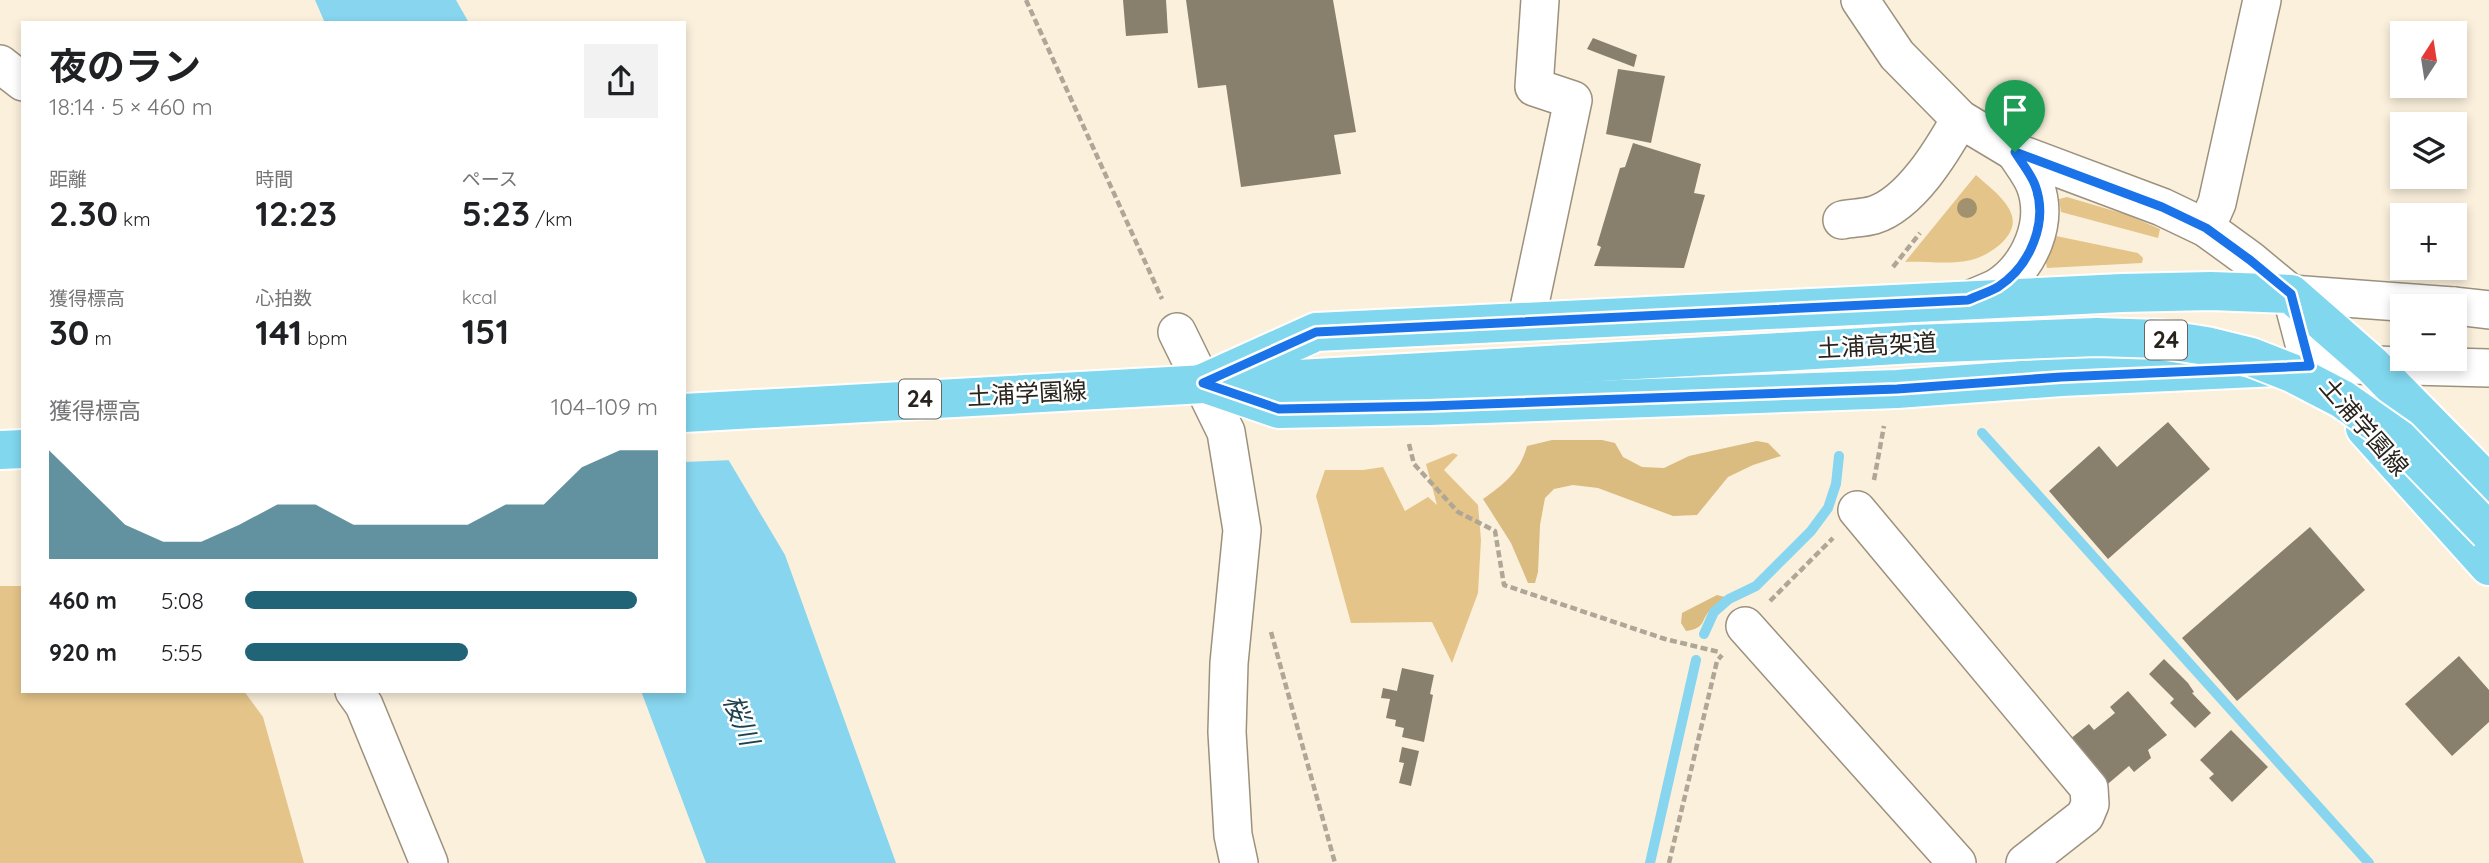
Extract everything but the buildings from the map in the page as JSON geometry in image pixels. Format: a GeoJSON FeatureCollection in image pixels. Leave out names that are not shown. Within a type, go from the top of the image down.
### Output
{"type":"FeatureCollection","features":[{"type":"Feature","properties":{"kind":"main road","name":"土浦学園線"},"geometry":{"type":"LineString","coordinates":[[686,412],[1203,383],[1316,332],[1968,300],[2211,291],[2291,294],[2371,365],[2489,484]]}},
{"type":"Feature","properties":{"kind":"main road","name":"土浦高架道"},"geometry":{"type":"LineString","coordinates":[[1203,383],[1914,344],[2097,337],[2161,339],[2251,357],[2292,373],[2342,399],[2399,439],[2489,532]]}},
{"type":"Feature","properties":{"kind":"main road","name":"土浦学園線"},"geometry":{"type":"LineString","coordinates":[[1203,383],[1279,409],[1897,389],[2061,377],[2310,366],[2489,566]]}},
{"type":"Feature","properties":{"kind":"main road"},"geometry":{"type":"LineString","coordinates":[[0,450],[21,449]]}},
{"type":"Feature","properties":{"kind":"street"},"geometry":{"type":"LineString","coordinates":[[1526,322],[1573,100],[1534,87],[1540,0]]}},
{"type":"Feature","properties":{"kind":"street"},"geometry":{"type":"LineString","coordinates":[[1860,0],[1897,55],[1960,119],[2015,152],[2162,207],[2206,228],[2291,294],[2390,301]]}},
{"type":"Feature","properties":{"kind":"street"},"geometry":{"type":"LineString","coordinates":[[2206,228],[2217,203],[2262,0]]}},
{"type":"Feature","properties":{"kind":"street"},"geometry":{"type":"LineString","coordinates":[[0,64],[21,80]]}},
{"type":"Feature","properties":{"kind":"street"},"geometry":{"type":"LineString","coordinates":[[1842,220],[1875,215],[1914,187],[1960,119]]}},
{"type":"Feature","properties":{"kind":"street"},"geometry":{"type":"LineString","coordinates":[[1968,300],[1998,287],[2023,262],[2036,240],[2040,222],[2035,185],[2015,152]]}},
{"type":"Feature","properties":{"kind":"street"},"geometry":{"type":"LineString","coordinates":[[2291,294],[2310,366],[2489,368]]}},
{"type":"Feature","properties":{"kind":"street"},"geometry":{"type":"LineString","coordinates":[[2467,307],[2489,310]]}},
{"type":"Feature","properties":{"kind":"street"},"geometry":{"type":"LineString","coordinates":[[1177,332],[1226,432],[1242,530],[1228,663],[1227,732],[1233,835],[1239,863]]}},
{"type":"Feature","properties":{"kind":"street"},"geometry":{"type":"LineString","coordinates":[[1857,510],[2089,788],[2090,804],[2085,816],[2025,863]]}},
{"type":"Feature","properties":{"kind":"street"},"geometry":{"type":"LineString","coordinates":[[1745,626],[1957,863]]}},
{"type":"Feature","properties":{"kind":"street"},"geometry":{"type":"LineString","coordinates":[[361,696],[429,863]]}},
{"type":"Feature","properties":{"kind":"path"},"geometry":{"type":"LineString","coordinates":[[1026,0],[1177,332]]}},
{"type":"Feature","properties":{"kind":"path"},"geometry":{"type":"LineString","coordinates":[[1409,444],[1414,464],[1458,512],[1494,531],[1504,585],[1665,639],[1724,653],[1717,661],[1669,863]]}},
{"type":"Feature","properties":{"kind":"path"},"geometry":{"type":"LineString","coordinates":[[1268,623],[1335,863]]}},
{"type":"Feature","properties":{"kind":"shaded area"},"geometry":{"type":"Polygon","coordinates":[[[1976,175],[1997,193],[2010,210],[2013,224],[2006,238],[1993,250],[1971,260],[1947,263],[1905,262],[1976,175]]]}},
{"type":"Feature","properties":{"kind":"shaded area"},"geometry":{"type":"Polygon","coordinates":[[[2067,197],[2128,215],[2160,229],[2158,238],[2061,212],[2059,199],[2067,197]]]}},
{"type":"Feature","properties":{"kind":"shaded area"},"geometry":{"type":"Polygon","coordinates":[[[2056,236],[2138,253],[2143,258],[2142,263],[2047,268],[2046,262],[2056,236]]]}},
{"type":"Feature","properties":{"kind":"shaded area"},"geometry":{"type":"Polygon","coordinates":[[[1552,440],[1602,440],[1615,443],[1623,457],[1642,467],[1664,468],[1689,456],[1757,441],[1768,443],[1781,456],[1728,477],[1697,515],[1673,516],[1598,488],[1573,485],[1554,489],[1545,498],[1535,583],[1528,583],[1511,543],[1483,499],[1510,477],[1527,446],[1552,440]]]}},
{"type":"Feature","properties":{"kind":"shaded area"},"geometry":{"type":"Polygon","coordinates":[[[1453,453],[1458,455],[1444,470],[1478,505],[1481,540],[1478,593],[1452,663],[1432,622],[1351,623],[1316,496],[1325,470],[1383,467],[1405,511],[1428,497],[1437,505],[1426,464],[1453,453]]]}},
{"type":"Feature","properties":{"kind":"shaded area"},"geometry":{"type":"Polygon","coordinates":[[[0,586],[21,586],[21,693],[245,693],[263,717],[304,863],[0,863],[0,586]]]}},
{"type":"Feature","properties":{"kind":"shaded area"},"geometry":{"type":"Polygon","coordinates":[[[1717,595],[1725,597],[1711,609],[1700,626],[1686,631],[1681,623],[1682,613],[1717,595]]]}},
{"type":"Feature","properties":{"kind":"water"},"geometry":{"type":"Polygon","coordinates":[[[315,0],[456,0],[468,21],[324,21],[315,0]]]}},
{"type":"Feature","properties":{"kind":"water","name":"桜川"},"geometry":{"type":"Polygon","coordinates":[[[686,388],[785,555],[896,863],[706,863],[642,693],[686,693],[686,388]]]}},
{"type":"Feature","properties":{"kind":"pier"},"geometry":{"type":"Polygon","coordinates":[[[686,383],[687,383],[733,460],[686,462],[686,383]]]}},
{"type":"Feature","properties":{"kind":"waterway"},"geometry":{"type":"LineString","coordinates":[[1982,433],[2369,863]]}},
{"type":"Feature","properties":{"kind":"waterway"},"geometry":{"type":"LineString","coordinates":[[1704,634],[1714,612],[1729,599],[1756,586],[1811,531],[1828,508],[1836,484],[1839,456]]}},
{"type":"Feature","properties":{"kind":"waterway"},"geometry":{"type":"LineString","coordinates":[[1650,863],[1696,660]]}},
{"type":"Feature","properties":{"kind":"route"},"geometry":{"type":"LineString","coordinates":[[2015,152],[2162,207],[2206,228],[2291,294],[2310,366],[2061,377],[1897,389],[1279,409],[1203,383],[1316,332],[1968,300],[1998,287],[2023,262],[2036,240],[2040,222],[2035,185],[2015,152]]}}]}
